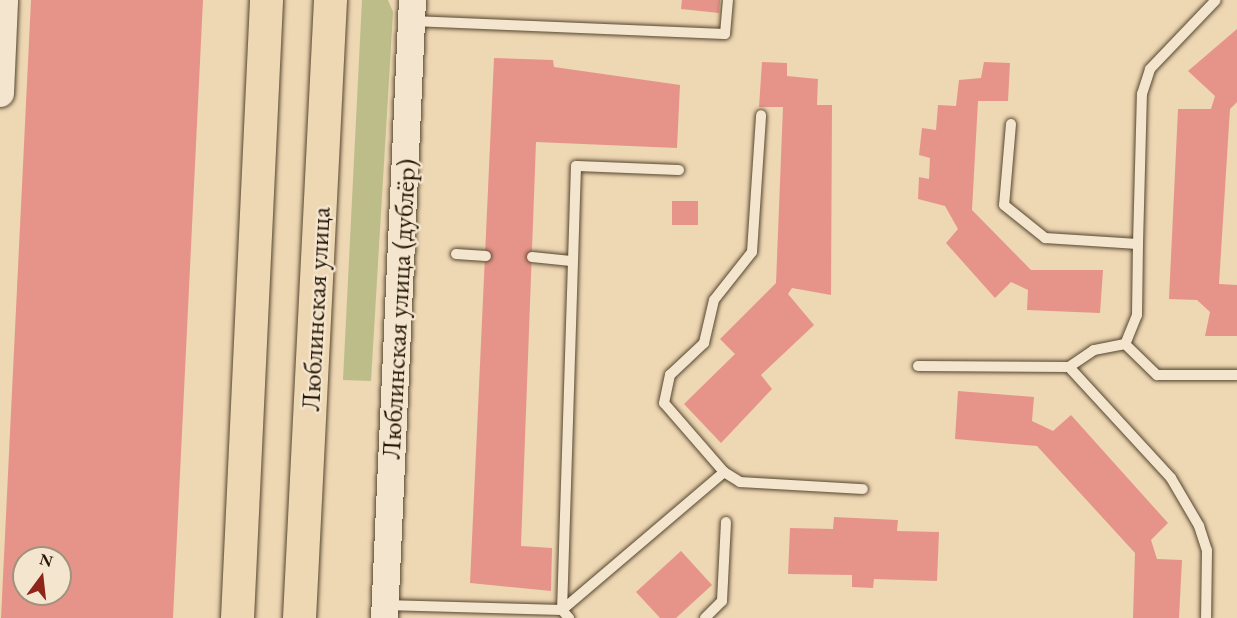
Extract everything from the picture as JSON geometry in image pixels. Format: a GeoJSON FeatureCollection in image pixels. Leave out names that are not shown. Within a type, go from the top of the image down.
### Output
{"type":"FeatureCollection","features":[{"type":"Feature","properties":{"kind":"main road"},"geometry":{"type":"LineString","coordinates":[[237,618],[266,0]]}},
{"type":"Feature","properties":{"kind":"main road","name":"Люблинская улица"},"geometry":{"type":"LineString","coordinates":[[299,618],[330,0]]}},
{"type":"Feature","properties":{"kind":"street"},"geometry":{"type":"LineString","coordinates":[[0,93],[4,0]]}},
{"type":"Feature","properties":{"kind":"street","name":"Люблинская улица (дублёр)"},"geometry":{"type":"LineString","coordinates":[[384,612],[412,10]]}},
{"type":"Feature","properties":{"kind":"lane"},"geometry":{"type":"LineString","coordinates":[[412,10],[725,34],[728,0]]}},
{"type":"Feature","properties":{"kind":"lane"},"geometry":{"type":"LineString","coordinates":[[1125,344],[1137,315],[1142,94],[1150,69],[1216,0]]}},
{"type":"Feature","properties":{"kind":"lane"},"geometry":{"type":"LineString","coordinates":[[761,116],[752,252],[714,300],[704,343],[670,375],[664,403],[724,472],[740,482],[863,489]]}},
{"type":"Feature","properties":{"kind":"lane"},"geometry":{"type":"LineString","coordinates":[[1011,124],[1004,205],[1045,238],[1138,244]]}},
{"type":"Feature","properties":{"kind":"lane"},"geometry":{"type":"LineString","coordinates":[[565,614],[571,261],[576,166],[679,170]]}},
{"type":"Feature","properties":{"kind":"lane"},"geometry":{"type":"LineString","coordinates":[[456,254],[486,256]]}},
{"type":"Feature","properties":{"kind":"lane"},"geometry":{"type":"LineString","coordinates":[[532,257],[571,261]]}},
{"type":"Feature","properties":{"kind":"lane"},"geometry":{"type":"LineString","coordinates":[[918,366],[1069,367],[1094,350],[1125,344]]}},
{"type":"Feature","properties":{"kind":"lane"},"geometry":{"type":"LineString","coordinates":[[1125,344],[1157,375],[1237,375]]}},
{"type":"Feature","properties":{"kind":"lane"},"geometry":{"type":"LineString","coordinates":[[1069,367],[1171,478],[1199,526],[1207,550],[1206,618]]}},
{"type":"Feature","properties":{"kind":"lane"},"geometry":{"type":"LineString","coordinates":[[384,612],[565,614],[724,472]]}},
{"type":"Feature","properties":{"kind":"lane"},"geometry":{"type":"LineString","coordinates":[[705,618],[722,601],[726,522]]}},
{"type":"Feature","properties":{"kind":"green space"},"geometry":{"type":"Polygon","coordinates":[[[362,0],[388,0],[393,12],[371,381],[343,380],[362,0]]]}},
{"type":"Feature","properties":{"kind":"building"},"geometry":{"type":"Polygon","coordinates":[[[31,0],[203,0],[173,618],[1,618],[31,0]]]}},
{"type":"Feature","properties":{"kind":"building"},"geometry":{"type":"Polygon","coordinates":[[[682,0],[720,0],[719,13],[681,9],[682,0]]]}},
{"type":"Feature","properties":{"kind":"building"},"geometry":{"type":"Polygon","coordinates":[[[1237,29],[1237,102],[1230,109],[1219,284],[1237,285],[1237,336],[1205,336],[1210,312],[1197,300],[1169,299],[1178,109],[1211,109],[1215,96],[1188,71],[1237,29]]]}},
{"type":"Feature","properties":{"kind":"building"},"geometry":{"type":"Polygon","coordinates":[[[494,58],[553,60],[554,67],[680,85],[677,148],[536,142],[521,546],[552,548],[551,591],[470,583],[494,58]]]}},
{"type":"Feature","properties":{"kind":"building"},"geometry":{"type":"Polygon","coordinates":[[[762,62],[787,63],[787,76],[818,79],[817,105],[832,105],[831,295],[792,288],[788,294],[814,325],[761,375],[772,389],[721,443],[684,404],[735,354],[720,339],[776,283],[783,107],[759,107],[762,62]]]}},
{"type":"Feature","properties":{"kind":"building"},"geometry":{"type":"Polygon","coordinates":[[[984,62],[1010,63],[1008,101],[978,101],[972,210],[1031,270],[1103,270],[1100,313],[1027,310],[1028,290],[1011,282],[995,298],[946,243],[958,229],[945,206],[918,199],[919,177],[929,179],[930,158],[919,155],[922,128],[936,130],[938,105],[956,106],[959,80],[981,78],[984,62]]]}},
{"type":"Feature","properties":{"kind":"building"},"geometry":{"type":"Polygon","coordinates":[[[672,201],[698,201],[698,225],[672,225],[672,201]]]}},
{"type":"Feature","properties":{"kind":"building"},"geometry":{"type":"Polygon","coordinates":[[[958,391],[1034,397],[1032,421],[1053,431],[1071,415],[1168,523],[1151,540],[1157,559],[1182,560],[1179,618],[1133,618],[1135,553],[1037,446],[955,439],[958,391]]]}},
{"type":"Feature","properties":{"kind":"building"},"geometry":{"type":"Polygon","coordinates":[[[834,517],[898,520],[897,531],[939,532],[937,581],[874,579],[873,588],[852,587],[852,575],[788,574],[790,528],[833,529],[834,517]]]}},
{"type":"Feature","properties":{"kind":"building"},"geometry":{"type":"Polygon","coordinates":[[[681,551],[712,585],[676,618],[660,618],[636,592],[681,551]]]}}]}
